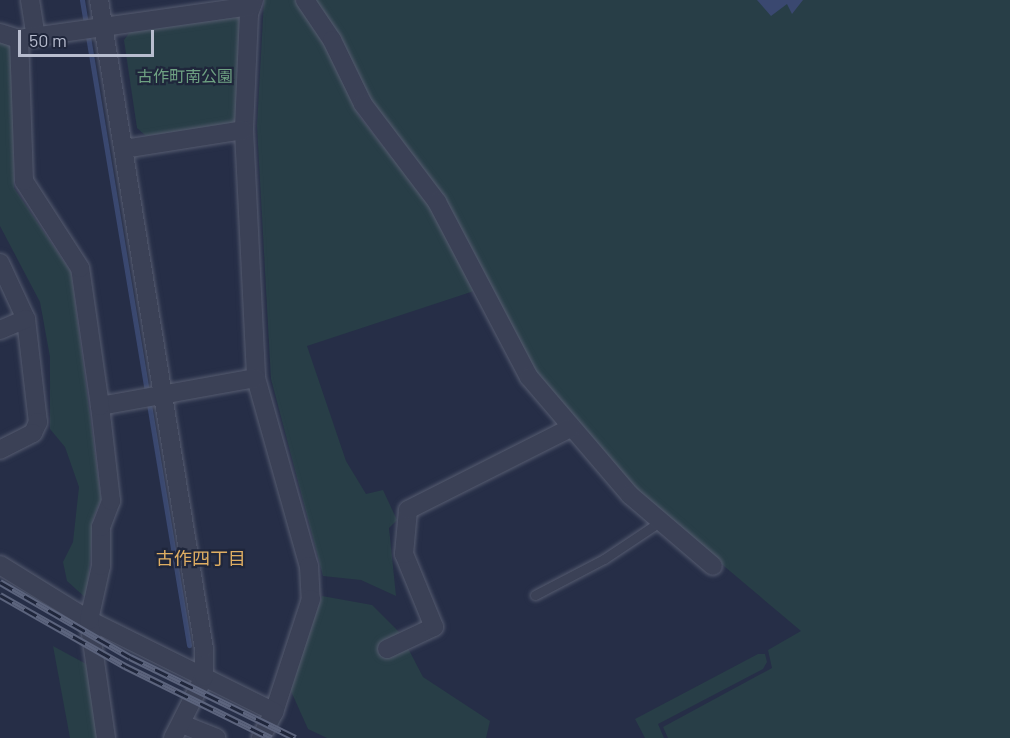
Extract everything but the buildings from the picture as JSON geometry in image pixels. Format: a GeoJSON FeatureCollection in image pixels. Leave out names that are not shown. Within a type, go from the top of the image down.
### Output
{"type":"FeatureCollection","features":[{"type":"Feature","properties":{"kind":"street"},"geometry":{"type":"LineString","coordinates":[[30,0],[24,181],[80,268],[111,501],[101,527],[101,566],[89,620],[105,738]]}},
{"type":"Feature","properties":{"kind":"street"},"geometry":{"type":"LineString","coordinates":[[99,0],[204,649],[204,677],[178,731],[216,738]]}},
{"type":"Feature","properties":{"kind":"street"},"geometry":{"type":"LineString","coordinates":[[305,0],[332,40],[363,104],[437,202],[529,377],[570,428],[630,495],[713,566]]}},
{"type":"Feature","properties":{"kind":"street"},"geometry":{"type":"LineString","coordinates":[[0,33],[28,39],[104,28],[205,6],[253,3],[244,130],[256,378],[309,566],[311,599],[274,712],[261,738]]}},
{"type":"Feature","properties":{"kind":"street"},"geometry":{"type":"LineString","coordinates":[[124,149],[244,130]]}},
{"type":"Feature","properties":{"kind":"street"},"geometry":{"type":"LineString","coordinates":[[0,263],[27,319],[38,422],[33,433],[0,450]]}},
{"type":"Feature","properties":{"kind":"street"},"geometry":{"type":"LineString","coordinates":[[0,330],[27,319]]}},
{"type":"Feature","properties":{"kind":"street"},"geometry":{"type":"LineString","coordinates":[[100,406],[256,378]]}},
{"type":"Feature","properties":{"kind":"street"},"geometry":{"type":"LineString","coordinates":[[387,649],[434,627],[405,554],[408,510],[570,428]]}},
{"type":"Feature","properties":{"kind":"street"},"geometry":{"type":"LineString","coordinates":[[0,565],[89,620],[274,712]]}},
{"type":"Feature","properties":{"kind":"lane"},"geometry":{"type":"LineString","coordinates":[[536,595],[604,559],[661,521]]}},
{"type":"Feature","properties":{"kind":"green space"},"geometry":{"type":"Polygon","coordinates":[[[264,0],[295,0],[326,45],[359,116],[431,206],[474,291],[307,346],[346,461],[366,494],[383,490],[397,520],[389,528],[396,596],[361,580],[323,576],[271,379],[257,126],[264,0]]]}},
{"type":"Feature","properties":{"kind":"green space"},"geometry":{"type":"Polygon","coordinates":[[[311,0],[1010,0],[1010,738],[668,738],[663,727],[772,668],[768,650],[801,631],[642,497],[534,371],[311,0]]]}},
{"type":"Feature","properties":{"kind":"green space","name":"古作町南公園"},"geometry":{"type":"Polygon","coordinates":[[[242,12],[239,123],[146,136],[137,128],[124,40],[132,29],[242,12]]]}},
{"type":"Feature","properties":{"kind":"green space"},"geometry":{"type":"Polygon","coordinates":[[[0,39],[12,49],[14,188],[71,272],[101,499],[93,519],[87,599],[67,581],[63,562],[73,542],[79,487],[65,447],[50,429],[50,357],[40,302],[0,226],[0,39]]]}},
{"type":"Feature","properties":{"kind":"green space"},"geometry":{"type":"Polygon","coordinates":[[[322,596],[372,605],[400,633],[423,677],[490,721],[486,738],[327,738],[308,729],[290,689],[322,596]]]}},
{"type":"Feature","properties":{"kind":"green space"},"geometry":{"type":"Polygon","coordinates":[[[53,646],[88,665],[97,738],[70,738],[53,646]]]}},
{"type":"Feature","properties":{"kind":"green space"},"geometry":{"type":"Polygon","coordinates":[[[758,654],[765,654],[767,662],[763,669],[658,724],[664,738],[645,738],[635,719],[758,654]]]}},
{"type":"Feature","properties":{"kind":"water"},"geometry":{"type":"Polygon","coordinates":[[[757,0],[803,0],[792,14],[787,4],[771,16],[757,0]]]}},
{"type":"Feature","properties":{"kind":"waterway"},"geometry":{"type":"LineString","coordinates":[[82,0],[189,645]]}},
{"type":"Feature","properties":{"kind":"railway"},"geometry":{"type":"LineString","coordinates":[[0,582],[130,657],[295,738]]}},
{"type":"Feature","properties":{"kind":"railway"},"geometry":{"type":"LineString","coordinates":[[0,595],[125,666],[271,738]]}},
{"type":"Feature","properties":{"kind":"district","name":"古作四丁目"},"geometry":{"type":"Point","coordinates":[201,558]}}]}
